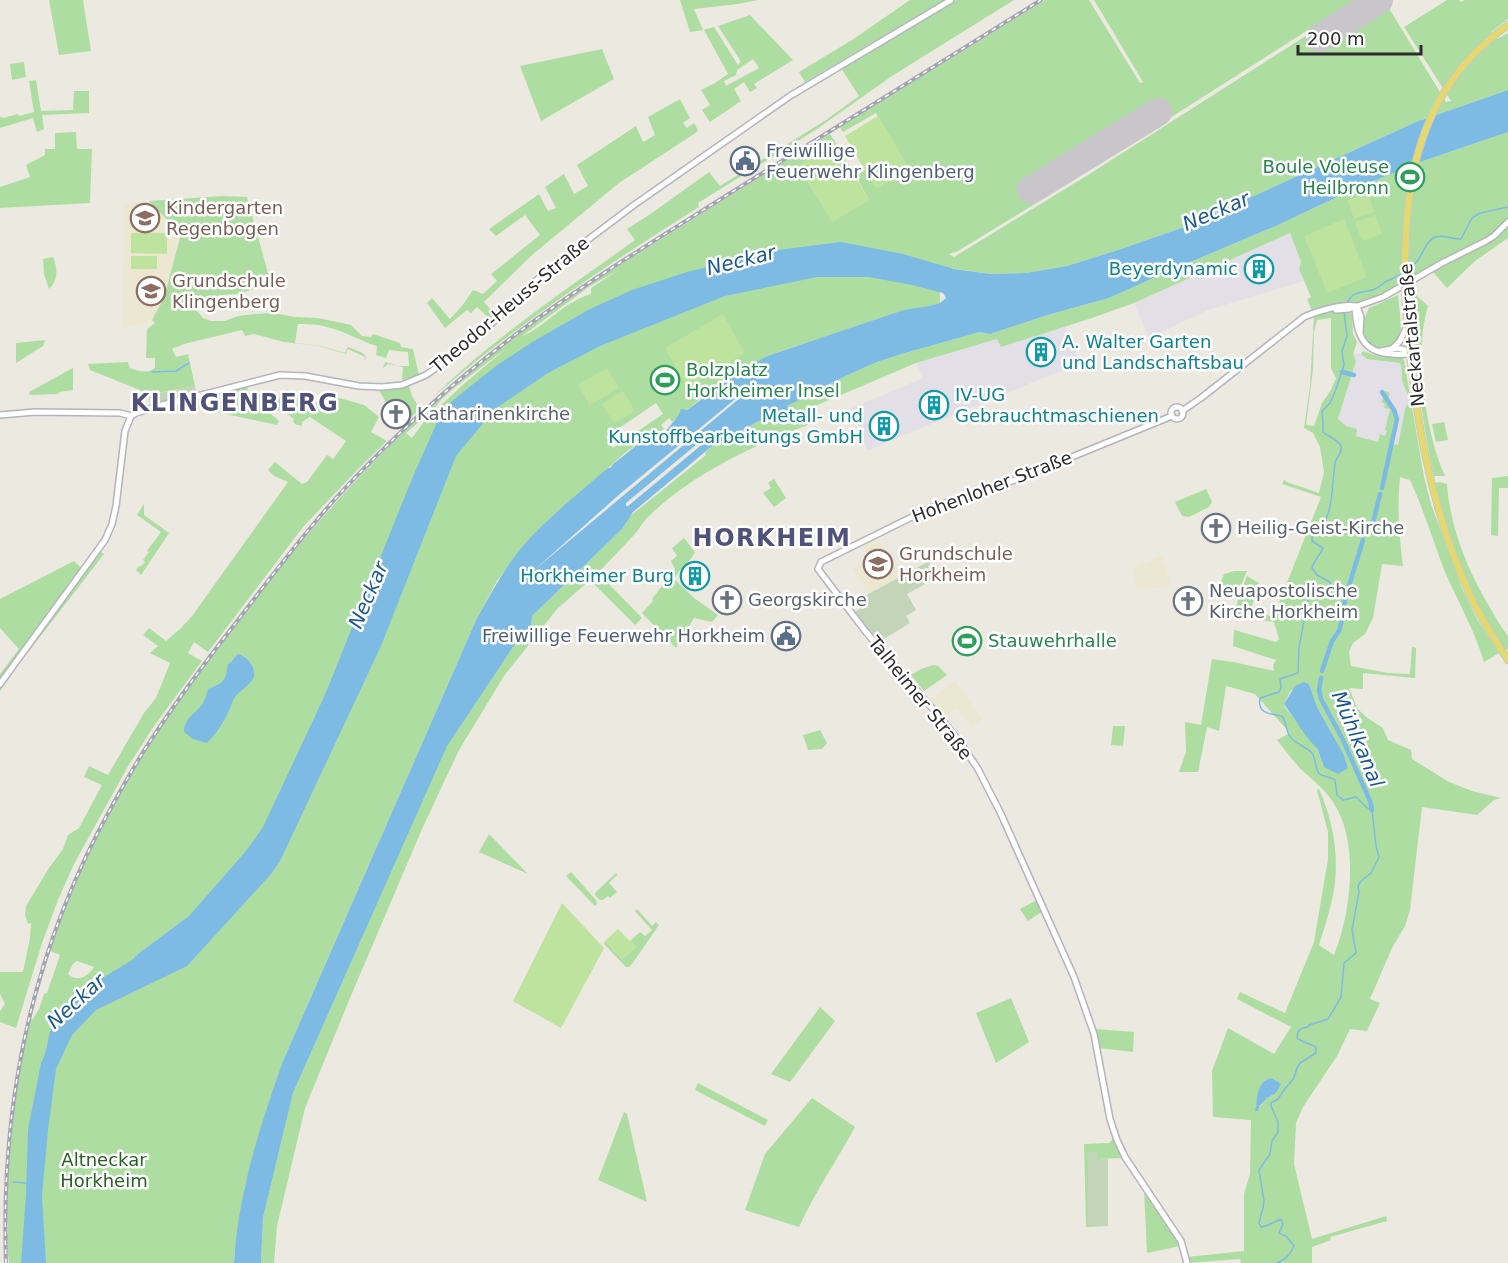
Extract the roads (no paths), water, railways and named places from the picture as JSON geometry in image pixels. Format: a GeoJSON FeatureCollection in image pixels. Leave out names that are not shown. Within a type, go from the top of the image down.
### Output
{"type":"FeatureCollection","features":[{"type":"Feature","properties":{"kind":"main road","name":"Neckartalstraße"},"geometry":{"type":"LineString","coordinates":[[1508,25],[1460,69],[1437,105],[1418,148],[1408,202],[1405,262],[1410,354],[1425,453],[1445,532],[1472,600],[1508,660]]}},
{"type":"Feature","properties":{"kind":"street","name":"Theodor-Heuss-Straße"},"geometry":{"type":"LineString","coordinates":[[131,416],[162,405],[280,375],[382,387],[402,385],[426,375],[457,353],[561,260],[626,211],[790,96],[951,0]]}},
{"type":"Feature","properties":{"kind":"street"},"geometry":{"type":"LineString","coordinates":[[1353,307],[1371,302],[1394,291],[1436,266],[1486,241],[1508,222]]}},
{"type":"Feature","properties":{"kind":"street"},"geometry":{"type":"LineString","coordinates":[[1361,322],[1371,302]]}},
{"type":"Feature","properties":{"kind":"street"},"geometry":{"type":"LineString","coordinates":[[1353,307],[1360,311],[1360,334]]}},
{"type":"Feature","properties":{"kind":"street"},"geometry":{"type":"LineString","coordinates":[[1353,307],[1361,338],[1366,345],[1379,352],[1410,354]]}},
{"type":"Feature","properties":{"kind":"street","name":"Hohenloher Straße"},"geometry":{"type":"LineString","coordinates":[[818,567],[821,562],[930,508],[1018,479],[1172,416],[1171,411],[1174,408],[1180,408],[1182,411],[1201,398],[1299,321],[1309,315],[1331,309],[1353,307]]}},
{"type":"Feature","properties":{"kind":"street"},"geometry":{"type":"LineString","coordinates":[[1392,349],[1400,341],[1407,326]]}},
{"type":"Feature","properties":{"kind":"street"},"geometry":{"type":"LineString","coordinates":[[1379,352],[1404,349],[1410,354]]}},
{"type":"Feature","properties":{"kind":"street"},"geometry":{"type":"LineString","coordinates":[[0,415],[35,412],[120,413],[131,416],[125,431],[112,524],[99,549],[0,684]]}},
{"type":"Feature","properties":{"kind":"street","name":"Talheimer Straße"},"geometry":{"type":"LineString","coordinates":[[818,567],[866,632],[957,738],[978,769],[1001,814],[1074,977],[1094,1034],[1110,1119],[1117,1140],[1125,1157],[1181,1241],[1187,1263]]}},
{"type":"Feature","properties":{"kind":"water","name":"Neckar"},"geometry":{"type":"Polygon","coordinates":[[[1508,90],[1508,132],[1426,160],[1356,188],[1278,225],[1109,298],[990,334],[979,332],[904,353],[868,366],[787,406],[790,414],[773,422],[770,415],[711,447],[633,512],[622,529],[532,616],[531,627],[517,641],[447,746],[293,1093],[263,1218],[261,1263],[234,1263],[240,1211],[251,1160],[283,1061],[477,618],[515,555],[553,516],[608,468],[647,437],[662,433],[666,439],[666,431],[681,409],[687,410],[737,373],[767,356],[904,310],[940,303],[946,298],[943,293],[869,277],[817,277],[725,296],[600,346],[548,373],[495,409],[456,456],[381,646],[281,859],[272,873],[187,966],[96,1010],[72,1035],[56,1069],[48,1130],[42,1196],[46,1263],[21,1263],[28,1130],[41,1063],[53,1023],[58,1014],[76,996],[132,960],[189,916],[246,851],[263,827],[324,697],[439,418],[451,402],[462,393],[496,366],[534,341],[590,309],[632,290],[687,272],[778,250],[841,242],[903,254],[954,269],[991,274],[1026,273],[1067,266],[1190,225],[1416,122],[1508,90]],[[739,396],[621,493],[532,572],[741,397],[739,396]],[[703,439],[626,503],[626,506],[705,442],[703,439]]]}},
{"type":"Feature","properties":{"kind":"water"},"geometry":{"type":"Polygon","coordinates":[[[238,654],[252,665],[253,679],[235,697],[222,724],[207,743],[193,739],[184,732],[186,722],[203,703],[208,689],[223,681],[228,664],[238,654]]]}},
{"type":"Feature","properties":{"kind":"water"},"geometry":{"type":"Polygon","coordinates":[[[1304,682],[1309,684],[1317,707],[1344,755],[1348,768],[1338,774],[1324,767],[1318,750],[1284,704],[1295,686],[1304,682]]]}},
{"type":"Feature","properties":{"kind":"water"},"geometry":{"type":"Polygon","coordinates":[[[1272,1078],[1281,1084],[1276,1093],[1267,1098],[1258,1111],[1255,1111],[1261,1085],[1272,1078]]]}},
{"type":"Feature","properties":{"kind":"waterway"},"geometry":{"type":"LineString","coordinates":[[1407,271],[1418,260],[1433,238],[1442,236],[1461,239],[1472,218],[1480,213],[1508,207]]}},
{"type":"Feature","properties":{"kind":"waterway"},"geometry":{"type":"LineString","coordinates":[[1346,304],[1354,294],[1376,289],[1403,273]]}},
{"type":"Feature","properties":{"kind":"waterway"},"geometry":{"type":"LineString","coordinates":[[1277,1263],[1283,1260],[1294,1246],[1287,1237],[1279,1233],[1283,1224],[1281,1219],[1261,1227],[1259,1223],[1264,1201],[1259,1170],[1270,1154],[1272,1141],[1278,1132],[1278,1122],[1271,1103],[1278,1099],[1294,1078],[1300,1063],[1316,1053],[1316,1047],[1297,1038],[1299,1031],[1328,1019],[1341,997],[1344,963],[1356,953],[1352,930],[1359,892],[1358,886],[1371,873],[1379,857],[1372,810],[1356,797],[1343,800],[1337,795],[1335,780],[1319,774],[1312,753],[1291,738],[1282,716],[1265,712],[1260,707],[1260,698],[1279,692],[1280,679],[1298,673],[1299,648],[1308,600],[1312,593],[1327,594],[1331,588],[1330,582],[1317,575],[1312,568],[1323,548],[1312,541],[1312,537],[1325,522],[1331,503],[1335,463],[1341,451],[1338,442],[1323,432],[1322,411],[1330,403],[1344,365],[1342,351],[1347,336],[1344,311]]}},
{"type":"Feature","properties":{"kind":"waterway"},"geometry":{"type":"LineString","coordinates":[[152,372],[176,371],[189,363]]}},
{"type":"Feature","properties":{"kind":"waterway","name":"Mühlkanal"},"geometry":{"type":"LineString","coordinates":[[1342,372],[1354,375]]}},
{"type":"Feature","properties":{"kind":"waterway","name":"Mühlkanal"},"geometry":{"type":"LineString","coordinates":[[1382,392],[1397,419],[1382,488]]}},
{"type":"Feature","properties":{"kind":"waterway","name":"Mühlkanal"},"geometry":{"type":"LineString","coordinates":[[1371,531],[1380,494]]}},
{"type":"Feature","properties":{"kind":"waterway","name":"Mühlkanal"},"geometry":{"type":"LineString","coordinates":[[1322,671],[1332,641],[1339,631],[1345,599],[1363,540]]}},
{"type":"Feature","properties":{"kind":"waterway","name":"Mühlkanal"},"geometry":{"type":"LineString","coordinates":[[1321,678],[1319,690],[1321,699],[1343,740],[1372,810]]}},
{"type":"Feature","properties":{"kind":"waterway"},"geometry":{"type":"LineString","coordinates":[[13,1182],[27,1183]]}},
{"type":"Feature","properties":{"kind":"railway"},"geometry":{"type":"LineString","coordinates":[[6,1263],[9,1143],[16,1084],[27,1027],[42,970],[61,914],[112,806],[142,753],[203,667],[298,543],[336,498],[399,433],[515,335],[649,244],[1041,0]]}},
{"type":"Feature","properties":{"kind":"place","name":"Freiwillige Feuerwehr Klingenberg"},"geometry":{"type":"Point","coordinates":[745,161]}},
{"type":"Feature","properties":{"kind":"place","name":"Boule Voleuse Heilbronn"},"geometry":{"type":"Point","coordinates":[1410,177]}},
{"type":"Feature","properties":{"kind":"place","name":"Kindergarten Regenbogen"},"geometry":{"type":"Point","coordinates":[145,218]}},
{"type":"Feature","properties":{"kind":"place","name":"Beyerdynamic"},"geometry":{"type":"Point","coordinates":[1259,269]}},
{"type":"Feature","properties":{"kind":"place","name":"Grundschule Klingenberg"},"geometry":{"type":"Point","coordinates":[151,291]}},
{"type":"Feature","properties":{"kind":"place","name":"A. Walter Garten und Landschaftsbau"},"geometry":{"type":"Point","coordinates":[1041,352]}},
{"type":"Feature","properties":{"kind":"place","name":"Bolzplatz Horkheimer Insel"},"geometry":{"type":"Point","coordinates":[665,380]}},
{"type":"Feature","properties":{"kind":"place","name":"IV-UG Gebrauchtmaschienen"},"geometry":{"type":"Point","coordinates":[934,405]}},
{"type":"Feature","properties":{"kind":"place","name":"Katharinenkirche"},"geometry":{"type":"Point","coordinates":[396,414]}},
{"type":"Feature","properties":{"kind":"place","name":"Metall- und Kunstoffbearbeitungs GmbH"},"geometry":{"type":"Point","coordinates":[884,426]}},
{"type":"Feature","properties":{"kind":"place","name":"Heilig-Geist-Kirche"},"geometry":{"type":"Point","coordinates":[1216,528]}},
{"type":"Feature","properties":{"kind":"place","name":"Grundschule Horkheim"},"geometry":{"type":"Point","coordinates":[878,564]}},
{"type":"Feature","properties":{"kind":"place","name":"Horkheimer Burg"},"geometry":{"type":"Point","coordinates":[695,576]}},
{"type":"Feature","properties":{"kind":"place","name":"Georgskirche"},"geometry":{"type":"Point","coordinates":[727,600]}},
{"type":"Feature","properties":{"kind":"place","name":"Neuapostolische Kirche Horkheim"},"geometry":{"type":"Point","coordinates":[1188,601]}},
{"type":"Feature","properties":{"kind":"place","name":"Freiwillige Feuerwehr Horkheim"},"geometry":{"type":"Point","coordinates":[786,636]}},
{"type":"Feature","properties":{"kind":"place","name":"Stauwehrhalle"},"geometry":{"type":"Point","coordinates":[967,641]}},
{"type":"Feature","properties":{"kind":"district","name":"KLINGENBERG"},"geometry":{"type":"Point","coordinates":[235,403]}},
{"type":"Feature","properties":{"kind":"district","name":"HORKHEIM"},"geometry":{"type":"Point","coordinates":[772,538]}},
{"type":"Feature","properties":{"kind":"park label","name":"Altneckar Horkheim"},"geometry":{"type":"Point","coordinates":[104,1170]}}]}
